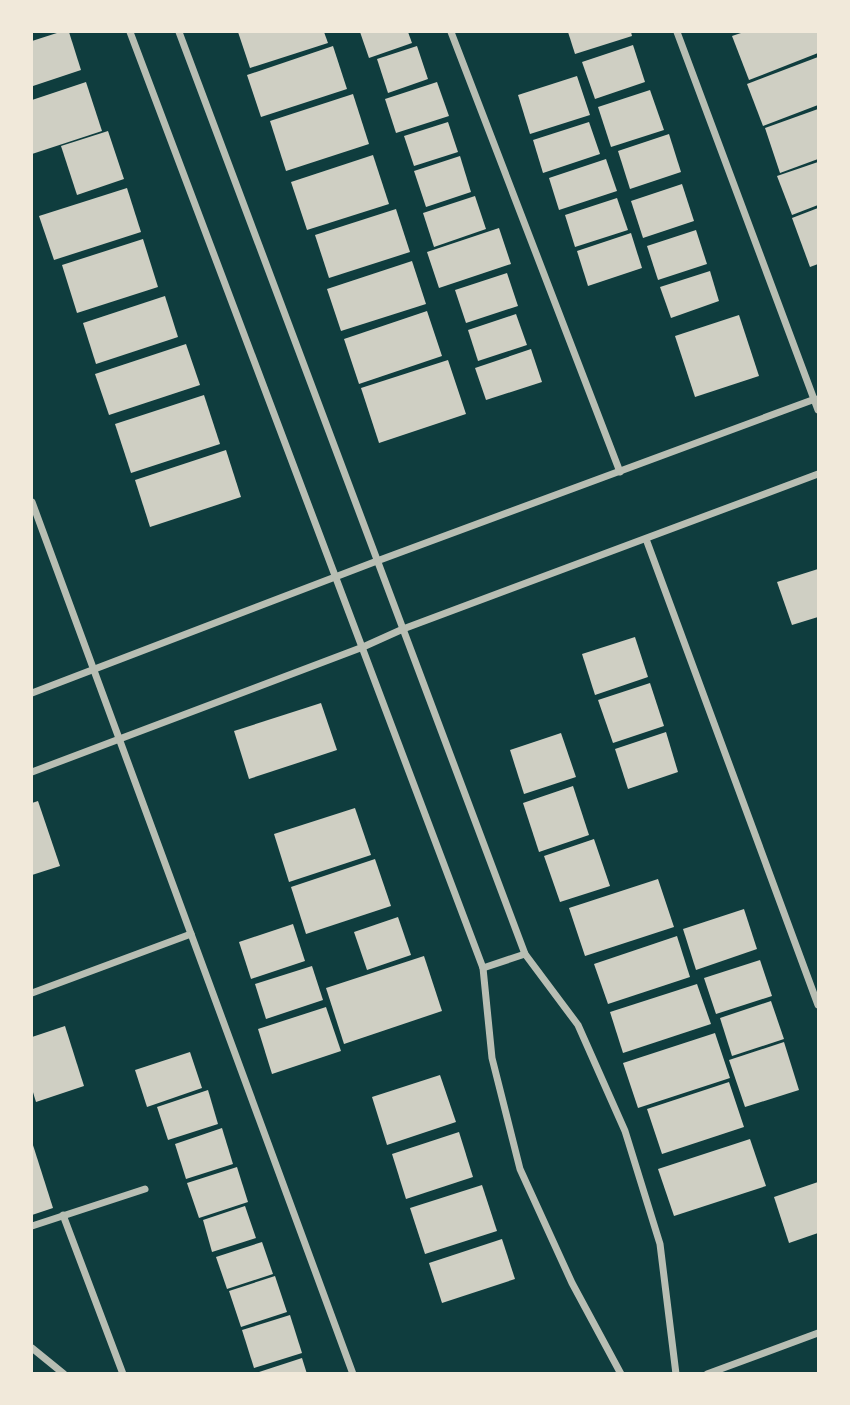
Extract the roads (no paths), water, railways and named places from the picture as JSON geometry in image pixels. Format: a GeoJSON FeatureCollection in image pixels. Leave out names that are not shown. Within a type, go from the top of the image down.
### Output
{"type":"FeatureCollection","features":[{"type":"Feature","properties":{"kind":"street"},"geometry":{"type":"LineString","coordinates":[[130,32],[483,968],[492,1058],[520,1170],[572,1283],[621,1374]]}},
{"type":"Feature","properties":{"kind":"street"},"geometry":{"type":"LineString","coordinates":[[179,32],[525,954],[578,1025],[625,1131],[660,1244],[677,1374]]}},
{"type":"Feature","properties":{"kind":"street"},"geometry":{"type":"LineString","coordinates":[[451,32],[620,471]]}},
{"type":"Feature","properties":{"kind":"street"},"geometry":{"type":"LineString","coordinates":[[677,32],[818,410]]}},
{"type":"Feature","properties":{"kind":"street"},"geometry":{"type":"LineString","coordinates":[[32,693],[377,561],[815,399]]}},
{"type":"Feature","properties":{"kind":"street"},"geometry":{"type":"LineString","coordinates":[[32,772],[363,647],[403,629],[818,474]]}},
{"type":"Feature","properties":{"kind":"street"},"geometry":{"type":"LineString","coordinates":[[32,502],[354,1374]]}},
{"type":"Feature","properties":{"kind":"street"},"geometry":{"type":"LineString","coordinates":[[646,538],[818,1005]]}},
{"type":"Feature","properties":{"kind":"street"},"geometry":{"type":"LineString","coordinates":[[32,993],[191,934]]}},
{"type":"Feature","properties":{"kind":"street"},"geometry":{"type":"LineString","coordinates":[[483,968],[525,954]]}},
{"type":"Feature","properties":{"kind":"street"},"geometry":{"type":"LineString","coordinates":[[32,1226],[145,1189]]}},
{"type":"Feature","properties":{"kind":"street"},"geometry":{"type":"LineString","coordinates":[[63,1215],[123,1374]]}},
{"type":"Feature","properties":{"kind":"street"},"geometry":{"type":"LineString","coordinates":[[706,1374],[818,1333]]}},
{"type":"Feature","properties":{"kind":"street"},"geometry":{"type":"LineString","coordinates":[[32,1348],[64,1374]]}}]}
